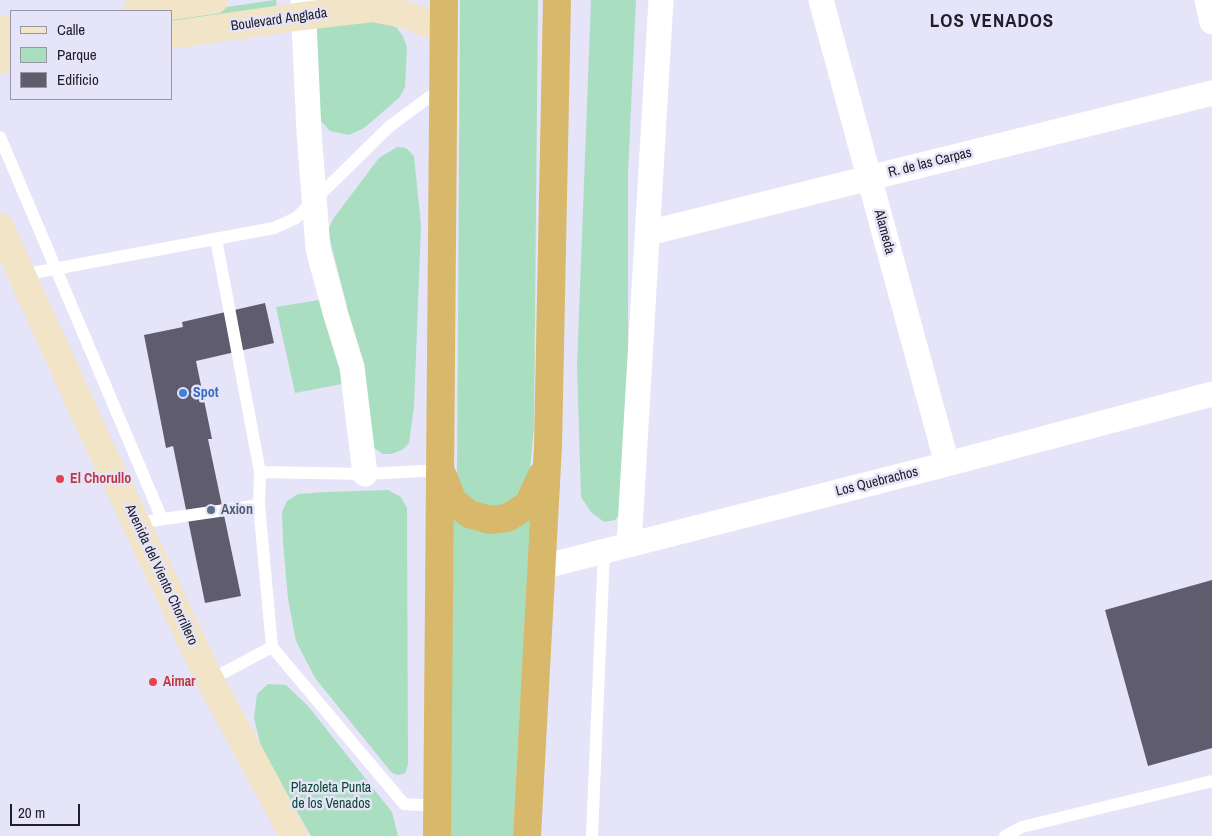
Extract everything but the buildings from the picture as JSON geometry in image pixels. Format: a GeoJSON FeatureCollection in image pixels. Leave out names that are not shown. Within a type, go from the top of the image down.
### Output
{"type":"FeatureCollection","features":[{"type":"Feature","properties":{"kind":"highway"},"geometry":{"type":"LineString","coordinates":[[437,836],[444,0]]}},
{"type":"Feature","properties":{"kind":"highway"},"geometry":{"type":"LineString","coordinates":[[527,836],[548,446],[557,0]]}},
{"type":"Feature","properties":{"kind":"highway"},"geometry":{"type":"LineString","coordinates":[[441,470],[453,501],[469,514],[490,520],[507,518],[528,505],[541,480],[548,446]]}},
{"type":"Feature","properties":{"kind":"main road"},"geometry":{"type":"LineString","coordinates":[[143,10],[214,0]]}},
{"type":"Feature","properties":{"kind":"main road","name":"Boulevard Anglada"},"geometry":{"type":"LineString","coordinates":[[172,35],[303,8],[373,8],[404,14],[443,29]]}},
{"type":"Feature","properties":{"kind":"main road","name":"Avenida del Viento Chorrillero"},"geometry":{"type":"LineString","coordinates":[[0,227],[94,434],[150,521],[210,680],[294,836]]}},
{"type":"Feature","properties":{"kind":"street"},"geometry":{"type":"LineString","coordinates":[[629,545],[661,0]]}},
{"type":"Feature","properties":{"kind":"street","name":"Alameda"},"geometry":{"type":"LineString","coordinates":[[821,0],[947,464]]}},
{"type":"Feature","properties":{"kind":"street"},"geometry":{"type":"LineString","coordinates":[[1207,0],[1212,22]]}},
{"type":"Feature","properties":{"kind":"street"},"geometry":{"type":"LineString","coordinates":[[303,8],[308,132],[318,249],[352,367],[365,474]]}},
{"type":"Feature","properties":{"kind":"street","name":"R. de las Carpas"},"geometry":{"type":"LineString","coordinates":[[648,233],[1212,93]]}},
{"type":"Feature","properties":{"kind":"street","name":"Los Quebrachos"},"geometry":{"type":"LineString","coordinates":[[542,567],[947,464],[1212,394]]}},
{"type":"Feature","properties":{"kind":"lane"},"geometry":{"type":"LineString","coordinates":[[22,275],[274,228],[296,218],[390,126],[443,88]]}},
{"type":"Feature","properties":{"kind":"lane"},"geometry":{"type":"LineString","coordinates":[[0,137],[56,269],[150,521],[259,505]]}},
{"type":"Feature","properties":{"kind":"lane"},"geometry":{"type":"LineString","coordinates":[[216,239],[260,472],[259,505],[272,647],[404,804],[437,806]]}},
{"type":"Feature","properties":{"kind":"lane"},"geometry":{"type":"LineString","coordinates":[[260,472],[365,474],[441,470]]}},
{"type":"Feature","properties":{"kind":"lane"},"geometry":{"type":"LineString","coordinates":[[592,836],[604,552]]}},
{"type":"Feature","properties":{"kind":"lane"},"geometry":{"type":"LineString","coordinates":[[210,680],[272,647]]}},
{"type":"Feature","properties":{"kind":"lane"},"geometry":{"type":"LineString","coordinates":[[1005,836],[1022,827],[1212,780]]}},
{"type":"Feature","properties":{"kind":"green space"},"geometry":{"type":"Polygon","coordinates":[[[276,0],[277,7],[172,23],[172,15],[276,0]]]}},
{"type":"Feature","properties":{"kind":"green space"},"geometry":{"type":"Polygon","coordinates":[[[460,0],[538,0],[534,426],[530,470],[523,495],[510,505],[493,508],[475,504],[463,492],[457,473],[460,0]]]}},
{"type":"Feature","properties":{"kind":"green space"},"geometry":{"type":"Polygon","coordinates":[[[591,0],[636,0],[628,173],[628,437],[624,508],[615,520],[604,522],[591,512],[581,497],[577,366],[591,0]]]}},
{"type":"Feature","properties":{"kind":"green space"},"geometry":{"type":"Polygon","coordinates":[[[367,21],[384,22],[397,28],[403,36],[407,48],[405,87],[399,98],[364,128],[349,135],[330,131],[320,120],[314,39],[317,29],[323,25],[367,21]]]}},
{"type":"Feature","properties":{"kind":"green space"},"geometry":{"type":"Polygon","coordinates":[[[397,147],[406,148],[414,156],[421,225],[414,407],[409,443],[402,450],[391,454],[383,454],[374,448],[344,313],[347,306],[329,236],[329,228],[333,219],[379,158],[397,147]]]}},
{"type":"Feature","properties":{"kind":"green space"},"geometry":{"type":"Polygon","coordinates":[[[319,300],[336,341],[342,384],[295,393],[276,307],[319,300]]]}},
{"type":"Feature","properties":{"kind":"green space"},"geometry":{"type":"Polygon","coordinates":[[[388,490],[401,497],[407,508],[408,765],[405,773],[398,775],[392,773],[315,678],[296,641],[288,599],[283,542],[282,512],[287,501],[298,494],[388,490]]]}},
{"type":"Feature","properties":{"kind":"green space"},"geometry":{"type":"Polygon","coordinates":[[[531,517],[513,836],[450,836],[453,519],[477,531],[491,533],[531,517]]]}},
{"type":"Feature","properties":{"kind":"green space","name":"Plazoleta Punta de los Venados"},"geometry":{"type":"Polygon","coordinates":[[[268,684],[286,685],[308,706],[392,812],[398,836],[311,836],[262,751],[254,718],[257,694],[268,684]]]}},
{"type":"Feature","properties":{"kind":"place","name":"Spot"},"geometry":{"type":"Point","coordinates":[183,393]}},
{"type":"Feature","properties":{"kind":"place","name":"El Chorullo"},"geometry":{"type":"Point","coordinates":[60,479]}},
{"type":"Feature","properties":{"kind":"place","name":"Axion"},"geometry":{"type":"Point","coordinates":[211,510]}},
{"type":"Feature","properties":{"kind":"place","name":"Aimar"},"geometry":{"type":"Point","coordinates":[153,682]}},
{"type":"Feature","properties":{"kind":"district","name":"LOS VENADOS"},"geometry":{"type":"Point","coordinates":[992,22]}}]}
